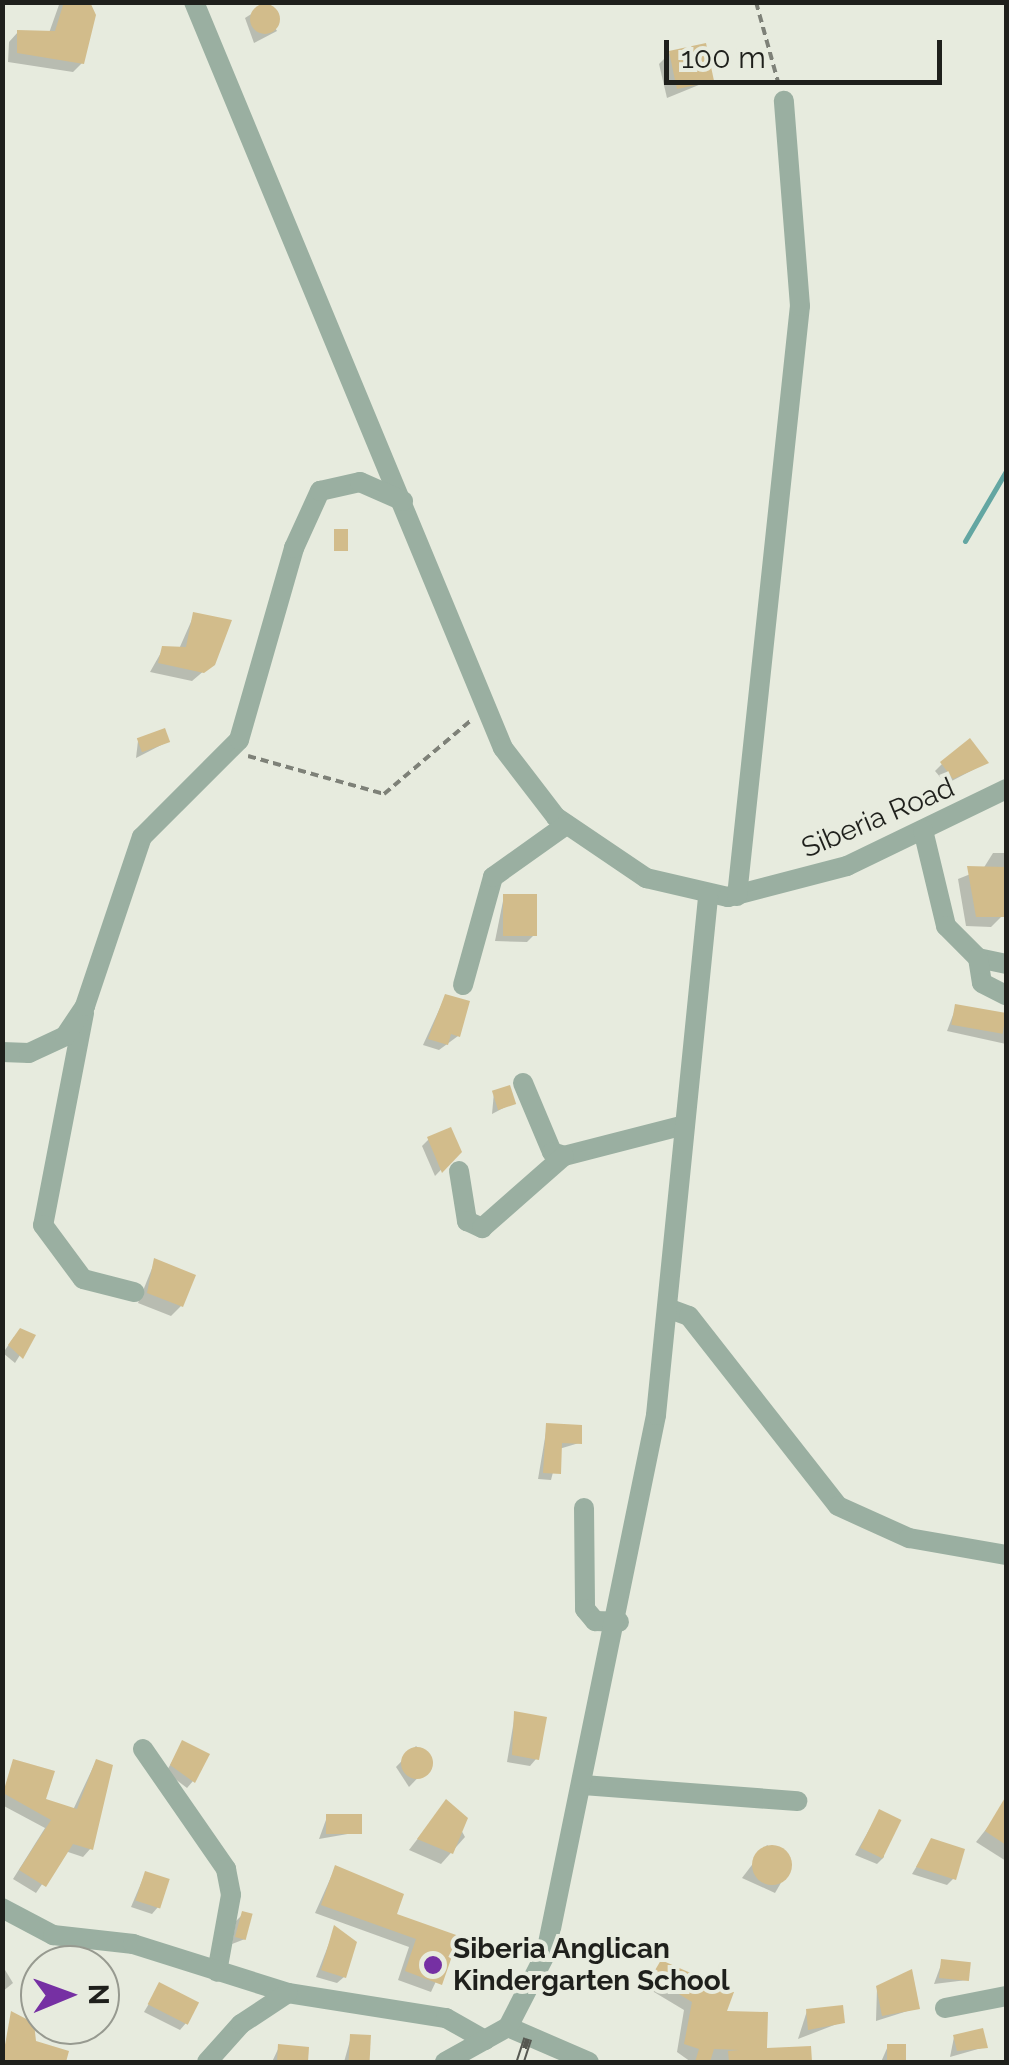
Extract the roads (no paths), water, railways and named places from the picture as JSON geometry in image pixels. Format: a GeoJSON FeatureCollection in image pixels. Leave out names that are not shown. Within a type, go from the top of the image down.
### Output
{"type":"FeatureCollection","features":[{"type":"Feature","properties":{"kind":"street"},"geometry":{"type":"LineString","coordinates":[[194,2],[488,713],[522,782],[566,825],[615,864],[708,898],[667,1308],[620,1622],[546,1954],[508,2026],[445,2062]]}},
{"type":"Feature","properties":{"kind":"street"},"geometry":{"type":"LineString","coordinates":[[736,896],[800,306],[784,102]]}},
{"type":"Feature","properties":{"kind":"street"},"geometry":{"type":"LineString","coordinates":[[134,1292],[83,1279],[43,1224],[85,1006],[142,837],[223,756],[248,722],[294,548],[320,491],[360,482],[403,502]]}},
{"type":"Feature","properties":{"kind":"street","name":"Siberia Road"},"geometry":{"type":"LineString","coordinates":[[708,898],[736,896],[824,874],[1006,789]]}},
{"type":"Feature","properties":{"kind":"street"},"geometry":{"type":"LineString","coordinates":[[464,985],[493,876],[566,825]]}},
{"type":"Feature","properties":{"kind":"street"},"geometry":{"type":"LineString","coordinates":[[923,830],[946,926],[978,958],[1006,964]]}},
{"type":"Feature","properties":{"kind":"street"},"geometry":{"type":"LineString","coordinates":[[978,958],[982,984],[1006,994]]}},
{"type":"Feature","properties":{"kind":"street"},"geometry":{"type":"LineString","coordinates":[[2,1052],[48,1048],[85,1006]]}},
{"type":"Feature","properties":{"kind":"street"},"geometry":{"type":"LineString","coordinates":[[523,1082],[552,1152],[564,1156]]}},
{"type":"Feature","properties":{"kind":"street"},"geometry":{"type":"LineString","coordinates":[[459,1171],[467,1221],[482,1228],[564,1156],[685,1124]]}},
{"type":"Feature","properties":{"kind":"street"},"geometry":{"type":"LineString","coordinates":[[667,1308],[688,1316],[838,1506],[909,1538],[1006,1555]]}},
{"type":"Feature","properties":{"kind":"street"},"geometry":{"type":"LineString","coordinates":[[584,1508],[585,1609],[596,1621],[620,1622]]}},
{"type":"Feature","properties":{"kind":"street"},"geometry":{"type":"LineString","coordinates":[[143,1749],[226,1869],[232,1896],[217,1972]]}},
{"type":"Feature","properties":{"kind":"street"},"geometry":{"type":"LineString","coordinates":[[583,1786],[797,1801]]}},
{"type":"Feature","properties":{"kind":"street"},"geometry":{"type":"LineString","coordinates":[[2,1908],[53,1935],[133,1944],[288,1993],[446,2018],[485,2040]]}},
{"type":"Feature","properties":{"kind":"street"},"geometry":{"type":"LineString","coordinates":[[207,2062],[241,2024],[288,1993]]}},
{"type":"Feature","properties":{"kind":"street"},"geometry":{"type":"LineString","coordinates":[[946,2008],[1006,1996]]}},
{"type":"Feature","properties":{"kind":"street"},"geometry":{"type":"LineString","coordinates":[[508,2026],[589,2062]]}},
{"type":"Feature","properties":{"kind":"waterway"},"geometry":{"type":"LineString","coordinates":[[965,541],[1006,471]]}},
{"type":"Feature","properties":{"kind":"railway"},"geometry":{"type":"LineString","coordinates":[[520,2062],[528,2038]]}},
{"type":"Feature","properties":{"kind":"place","name":"Siberia Anglican Kindergarten School"},"geometry":{"type":"Point","coordinates":[433,1965]}}]}
